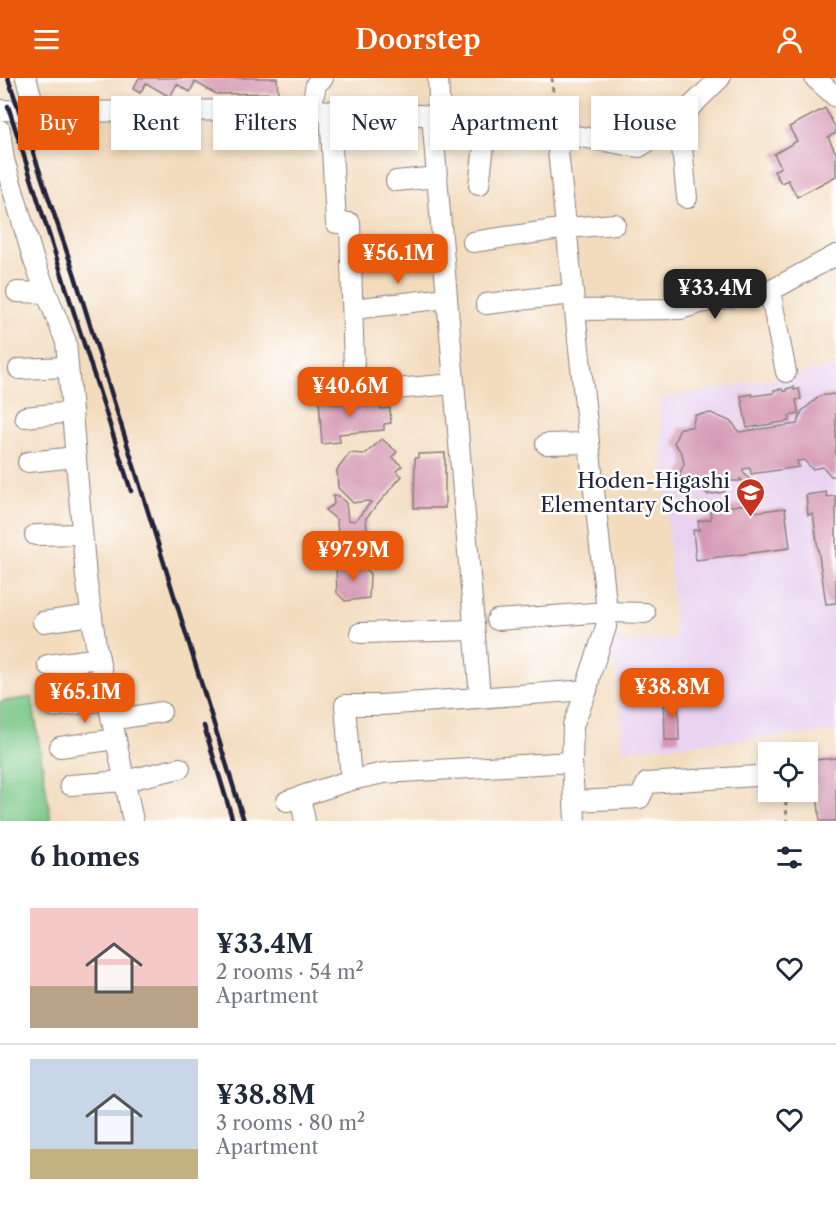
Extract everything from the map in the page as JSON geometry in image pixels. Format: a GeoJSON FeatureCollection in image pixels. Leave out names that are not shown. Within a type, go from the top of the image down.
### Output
{"type":"FeatureCollection","features":[{"type":"Feature","properties":{"kind":"street"},"geometry":{"type":"LineString","coordinates":[[26,78],[31,96]]}},
{"type":"Feature","properties":{"kind":"street"},"geometry":{"type":"LineString","coordinates":[[323,78],[316,84],[336,223],[350,222],[354,370]]}},
{"type":"Feature","properties":{"kind":"street"},"geometry":{"type":"LineString","coordinates":[[437,96],[438,78]]}},
{"type":"Feature","properties":{"kind":"street"},"geometry":{"type":"LineString","coordinates":[[698,99],[720,78]]}},
{"type":"Feature","properties":{"kind":"street"},"geometry":{"type":"LineString","coordinates":[[815,78],[836,97]]}},
{"type":"Feature","properties":{"kind":"street"},"geometry":{"type":"LineString","coordinates":[[0,110],[18,111]]}},
{"type":"Feature","properties":{"kind":"street"},"geometry":{"type":"LineString","coordinates":[[99,112],[321,111],[430,116]]}},
{"type":"Feature","properties":{"kind":"street"},"geometry":{"type":"LineString","coordinates":[[0,130],[4,160],[34,261],[66,342],[82,534],[92,615],[133,821]]}},
{"type":"Feature","properties":{"kind":"street"},"geometry":{"type":"LineString","coordinates":[[437,150],[480,697]]}},
{"type":"Feature","properties":{"kind":"street"},"geometry":{"type":"LineString","coordinates":[[479,185],[484,150]]}},
{"type":"Feature","properties":{"kind":"street"},"geometry":{"type":"LineString","coordinates":[[558,150],[608,612],[606,627],[587,690],[573,725],[575,821]]}},
{"type":"Feature","properties":{"kind":"street"},"geometry":{"type":"LineString","coordinates":[[682,150],[687,198]]}},
{"type":"Feature","properties":{"kind":"street"},"geometry":{"type":"LineString","coordinates":[[396,181],[437,177]]}},
{"type":"Feature","properties":{"kind":"street"},"geometry":{"type":"LineString","coordinates":[[473,242],[567,228],[615,224]]}},
{"type":"Feature","properties":{"kind":"street"},"geometry":{"type":"LineString","coordinates":[[372,254],[443,252]]}},
{"type":"Feature","properties":{"kind":"street"},"geometry":{"type":"LineString","coordinates":[[486,304],[574,302],[681,309],[700,303],[770,291],[836,255]]}},
{"type":"Feature","properties":{"kind":"street"},"geometry":{"type":"LineString","coordinates":[[770,291],[786,372]]}},
{"type":"Feature","properties":{"kind":"street"},"geometry":{"type":"LineString","coordinates":[[17,292],[46,293]]}},
{"type":"Feature","properties":{"kind":"street"},"geometry":{"type":"LineString","coordinates":[[352,309],[447,298]]}},
{"type":"Feature","properties":{"kind":"street"},"geometry":{"type":"LineString","coordinates":[[19,369],[68,367]]}},
{"type":"Feature","properties":{"kind":"street"},"geometry":{"type":"LineString","coordinates":[[336,394],[454,384]]}},
{"type":"Feature","properties":{"kind":"street"},"geometry":{"type":"LineString","coordinates":[[25,417],[72,412]]}},
{"type":"Feature","properties":{"kind":"street"},"geometry":{"type":"LineString","coordinates":[[546,444],[589,443]]}},
{"type":"Feature","properties":{"kind":"street"},"geometry":{"type":"LineString","coordinates":[[28,462],[76,457]]}},
{"type":"Feature","properties":{"kind":"street"},"geometry":{"type":"LineString","coordinates":[[35,535],[82,534]]}},
{"type":"Feature","properties":{"kind":"street"},"geometry":{"type":"LineString","coordinates":[[497,620],[608,612],[645,613]]}},
{"type":"Feature","properties":{"kind":"street"},"geometry":{"type":"LineString","coordinates":[[43,622],[92,615]]}},
{"type":"Feature","properties":{"kind":"street"},"geometry":{"type":"LineString","coordinates":[[360,633],[474,630]]}},
{"type":"Feature","properties":{"kind":"street"},"geometry":{"type":"LineString","coordinates":[[48,665],[99,658]]}},
{"type":"Feature","properties":{"kind":"street"},"geometry":{"type":"LineString","coordinates":[[351,780],[345,705],[381,705],[587,690]]}},
{"type":"Feature","properties":{"kind":"street"},"geometry":{"type":"LineString","coordinates":[[53,707],[108,700]]}},
{"type":"Feature","properties":{"kind":"street"},"geometry":{"type":"LineString","coordinates":[[60,747],[161,712]]}},
{"type":"Feature","properties":{"kind":"street"},"geometry":{"type":"LineString","coordinates":[[305,821],[294,799],[351,780],[384,773],[572,762]]}},
{"type":"Feature","properties":{"kind":"street"},"geometry":{"type":"LineString","coordinates":[[70,785],[124,781],[180,768]]}},
{"type":"Feature","properties":{"kind":"street"},"geometry":{"type":"LineString","coordinates":[[574,801],[640,798],[647,783],[756,776]]}},
{"type":"Feature","properties":{"kind":"path"},"geometry":{"type":"LineString","coordinates":[[552,78],[553,96]]}},
{"type":"Feature","properties":{"kind":"path"},"geometry":{"type":"LineString","coordinates":[[786,802],[788,821]]}},
{"type":"Feature","properties":{"kind":"shaded area","name":"Hoden-Higashi Elementary School"},"geometry":{"type":"Polygon","coordinates":[[[836,367],[836,732],[623,750],[616,663],[604,662],[614,635],[625,642],[675,639],[659,399],[836,367]]]}},
{"type":"Feature","properties":{"kind":"green space"},"geometry":{"type":"Polygon","coordinates":[[[32,697],[51,821],[0,821],[0,702],[32,697]]]}},
{"type":"Feature","properties":{"kind":"building"},"geometry":{"type":"Polygon","coordinates":[[[139,78],[277,78],[278,93],[216,94],[195,82],[190,92],[177,84],[171,96],[146,83],[140,93],[133,89],[139,78]]]}},
{"type":"Feature","properties":{"kind":"building"},"geometry":{"type":"Polygon","coordinates":[[[825,108],[836,129],[836,133],[828,137],[836,153],[836,176],[797,197],[788,180],[781,183],[774,171],[781,167],[774,154],[797,141],[789,127],[825,108]]]}},
{"type":"Feature","properties":{"kind":"building"},"geometry":{"type":"Polygon","coordinates":[[[794,387],[794,390],[799,389],[801,399],[796,400],[799,414],[789,416],[790,421],[747,428],[741,396],[774,393],[774,390],[782,389],[787,391],[786,389],[794,387]]]}},
{"type":"Feature","properties":{"kind":"building"},"geometry":{"type":"Polygon","coordinates":[[[833,394],[836,397],[836,476],[831,476],[823,467],[812,469],[804,460],[797,461],[799,467],[751,474],[750,468],[743,469],[750,480],[754,512],[785,508],[790,548],[696,560],[693,530],[699,530],[698,521],[711,519],[710,509],[747,504],[743,481],[740,479],[740,481],[728,481],[724,492],[708,495],[701,486],[689,488],[679,475],[684,464],[682,453],[674,443],[680,428],[692,427],[695,415],[711,413],[732,422],[739,432],[797,424],[802,411],[820,396],[833,394]]]}},
{"type":"Feature","properties":{"kind":"building"},"geometry":{"type":"Polygon","coordinates":[[[364,396],[364,405],[381,403],[381,409],[390,408],[391,423],[384,424],[384,430],[339,434],[340,442],[322,444],[319,400],[364,396]]]}},
{"type":"Feature","properties":{"kind":"building"},"geometry":{"type":"Polygon","coordinates":[[[382,439],[397,452],[392,457],[402,466],[396,471],[402,476],[366,518],[369,559],[363,559],[362,552],[358,552],[359,557],[347,562],[339,555],[337,520],[325,510],[334,504],[333,496],[339,496],[346,503],[348,520],[355,521],[371,502],[353,503],[338,488],[337,470],[350,453],[365,454],[382,439]]]}},
{"type":"Feature","properties":{"kind":"building"},"geometry":{"type":"Polygon","coordinates":[[[445,453],[445,508],[414,508],[415,458],[418,458],[418,454],[445,453]]]}},
{"type":"Feature","properties":{"kind":"building"},"geometry":{"type":"Polygon","coordinates":[[[826,492],[827,497],[836,496],[836,603],[826,604],[813,514],[808,515],[806,495],[826,492]]]}},
{"type":"Feature","properties":{"kind":"building"},"geometry":{"type":"Polygon","coordinates":[[[361,563],[370,574],[369,598],[345,601],[337,593],[336,564],[361,563]]]}},
{"type":"Feature","properties":{"kind":"building"},"geometry":{"type":"Polygon","coordinates":[[[678,698],[679,740],[665,740],[664,699],[678,698]]]}},
{"type":"Feature","properties":{"kind":"building"},"geometry":{"type":"Polygon","coordinates":[[[836,758],[836,821],[820,821],[818,760],[836,758]]]}},
{"type":"Feature","properties":{"kind":"railway"},"geometry":{"type":"LineString","coordinates":[[8,78],[74,273],[244,821]]}},
{"type":"Feature","properties":{"kind":"railway"},"geometry":{"type":"LineString","coordinates":[[8,106],[131,491]]}},
{"type":"Feature","properties":{"kind":"railway"},"geometry":{"type":"LineString","coordinates":[[204,726],[233,821]]}},
{"type":"Feature","properties":{"kind":"place","name":"Hoden-Higashi Elementary School"},"geometry":{"type":"Point","coordinates":[751,518]}}]}
